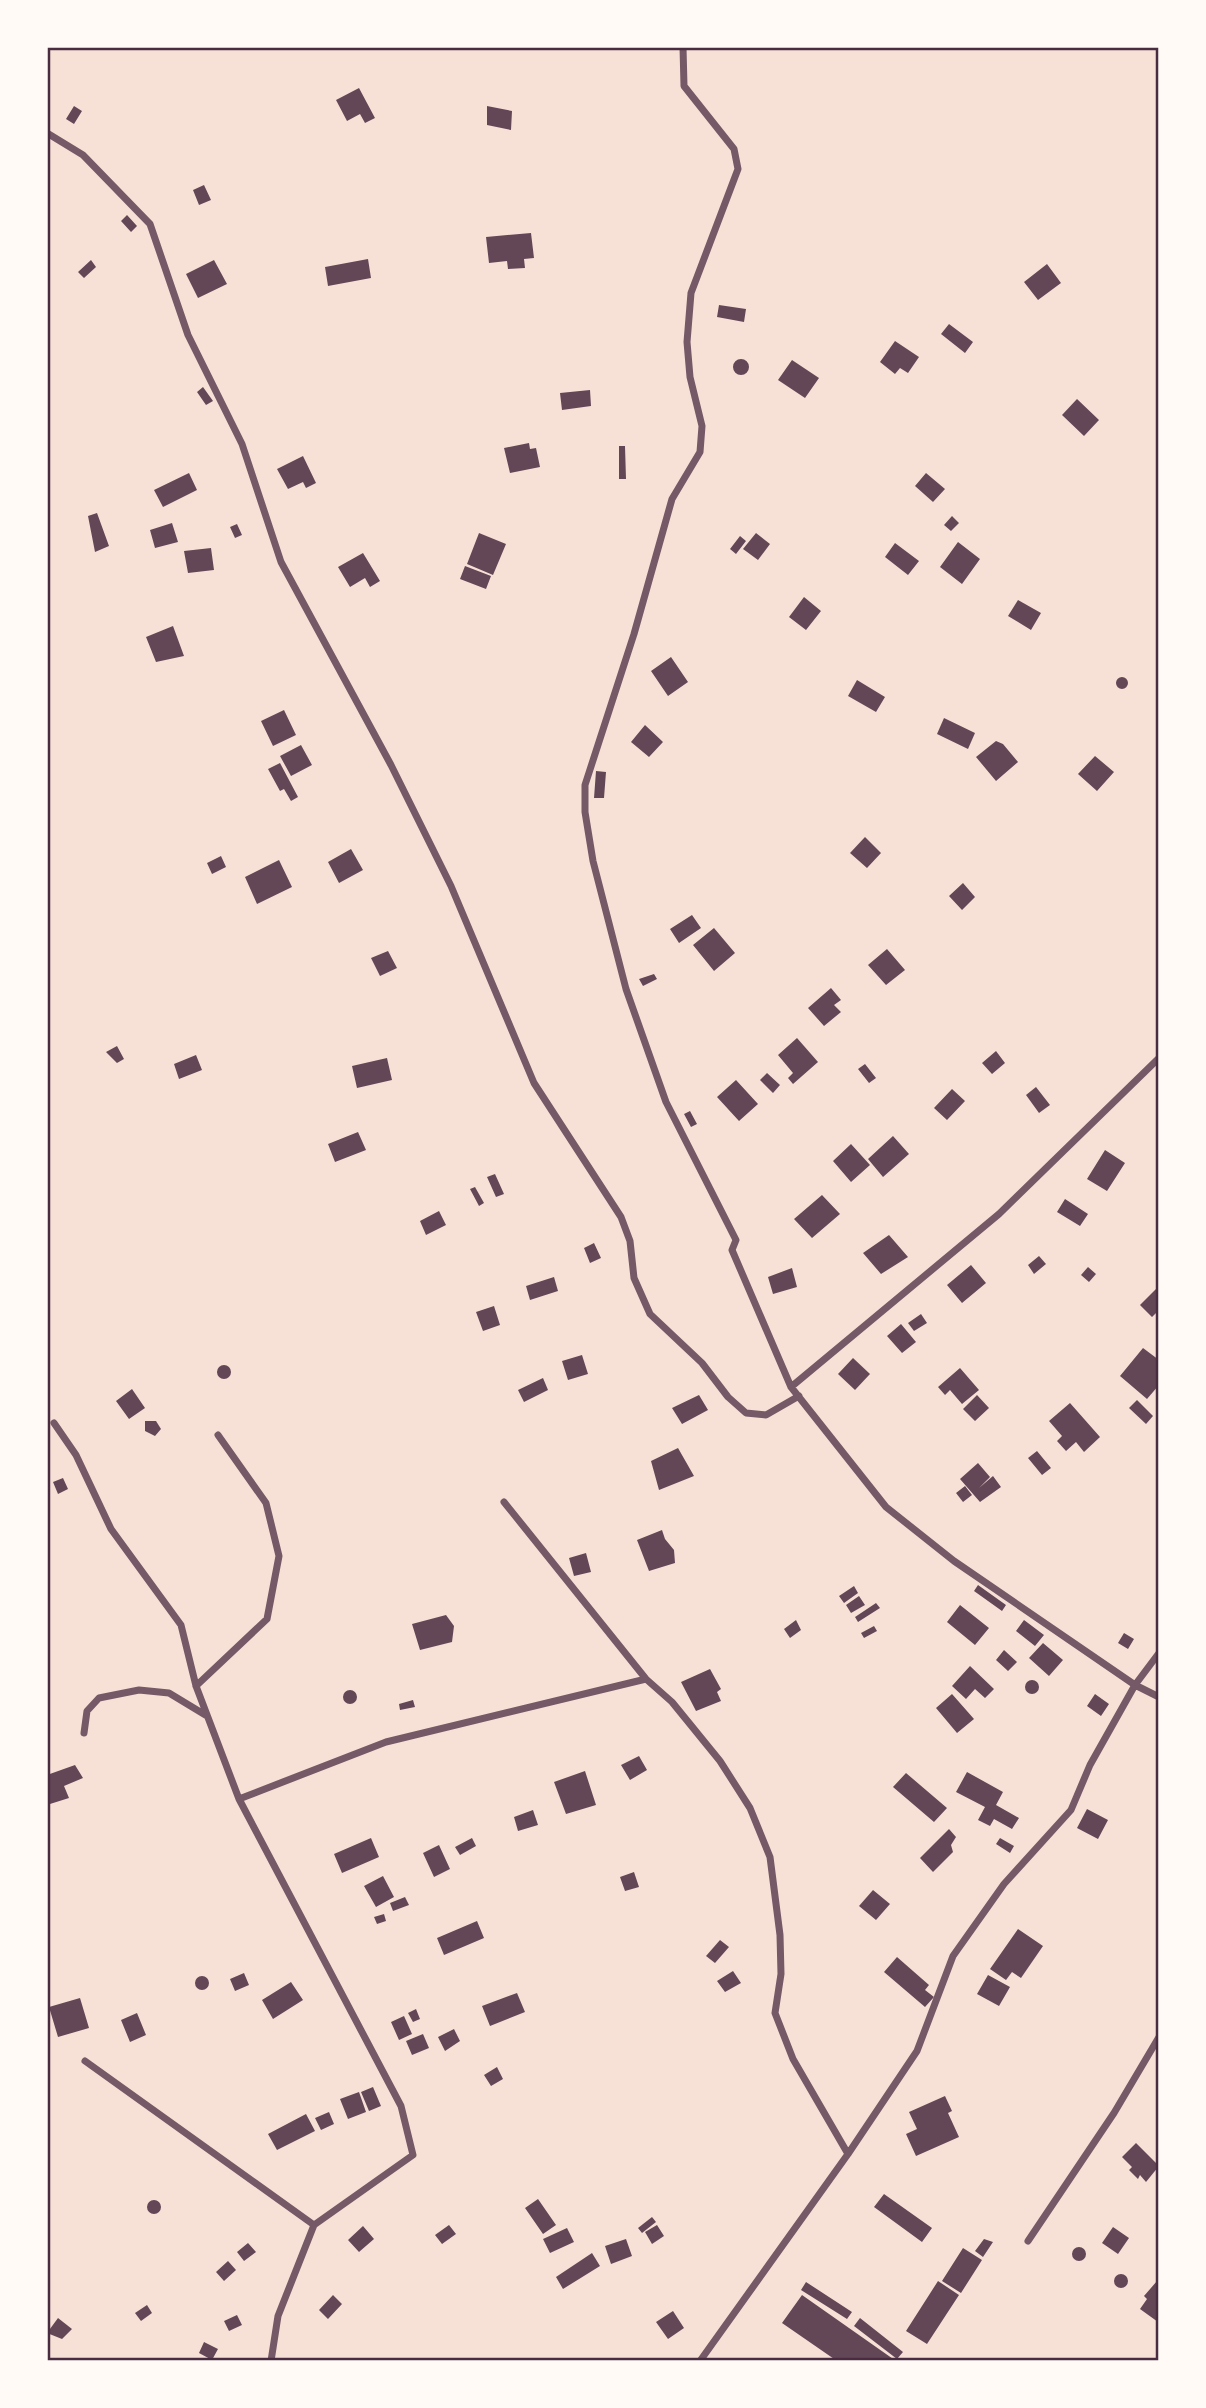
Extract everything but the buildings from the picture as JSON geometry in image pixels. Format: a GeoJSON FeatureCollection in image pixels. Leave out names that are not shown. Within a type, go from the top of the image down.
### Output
{"type":"FeatureCollection","features":[{"type":"Feature","properties":{"kind":"street"},"geometry":{"type":"LineString","coordinates":[[683,47],[684,86],[728,141],[738,169],[691,293],[687,342],[690,377],[702,426],[700,452],[672,499],[634,634],[585,785],[585,812],[593,861],[626,989],[666,1102],[736,1240],[732,1250],[791,1387],[886,1507],[954,1560],[1135,1685],[1159,1697]]}},
{"type":"Feature","properties":{"kind":"street"},"geometry":{"type":"LineString","coordinates":[[47,132],[83,155],[138,209],[156,235],[188,335],[242,444],[281,562],[391,765],[451,887],[534,1083],[621,1217],[630,1241],[634,1278],[650,1314],[702,1363],[729,1397],[746,1413],[766,1415],[799,1396]]}},
{"type":"Feature","properties":{"kind":"street"},"geometry":{"type":"LineString","coordinates":[[791,1387],[999,1214],[1159,1058]]}},
{"type":"Feature","properties":{"kind":"street"},"geometry":{"type":"LineString","coordinates":[[54,1423],[76,1455],[111,1529],[181,1625],[196,1686],[239,1799],[401,2106],[413,2155],[314,2225],[278,2316],[271,2361]]}},
{"type":"Feature","properties":{"kind":"street"},"geometry":{"type":"LineString","coordinates":[[196,1686],[267,1619],[279,1556],[266,1503],[218,1435]]}},
{"type":"Feature","properties":{"kind":"street"},"geometry":{"type":"LineString","coordinates":[[504,1502],[646,1679],[672,1702],[720,1761],[750,1808],[770,1857],[780,1935],[781,1974],[775,2013],[793,2059],[848,2154]]}},
{"type":"Feature","properties":{"kind":"street"},"geometry":{"type":"LineString","coordinates":[[700,2361],[848,2154],[917,2051],[953,1956],[1004,1884],[1071,1810],[1090,1765],[1135,1685],[1159,1653]]}},
{"type":"Feature","properties":{"kind":"street"},"geometry":{"type":"LineString","coordinates":[[239,1799],[386,1742],[646,1679]]}},
{"type":"Feature","properties":{"kind":"street"},"geometry":{"type":"LineString","coordinates":[[84,1733],[87,1711],[99,1698],[139,1690],[169,1693],[207,1717]]}},
{"type":"Feature","properties":{"kind":"street"},"geometry":{"type":"LineString","coordinates":[[1028,2241],[1114,2113],[1159,2037]]}},
{"type":"Feature","properties":{"kind":"street"},"geometry":{"type":"LineString","coordinates":[[85,2061],[314,2225]]}}]}
